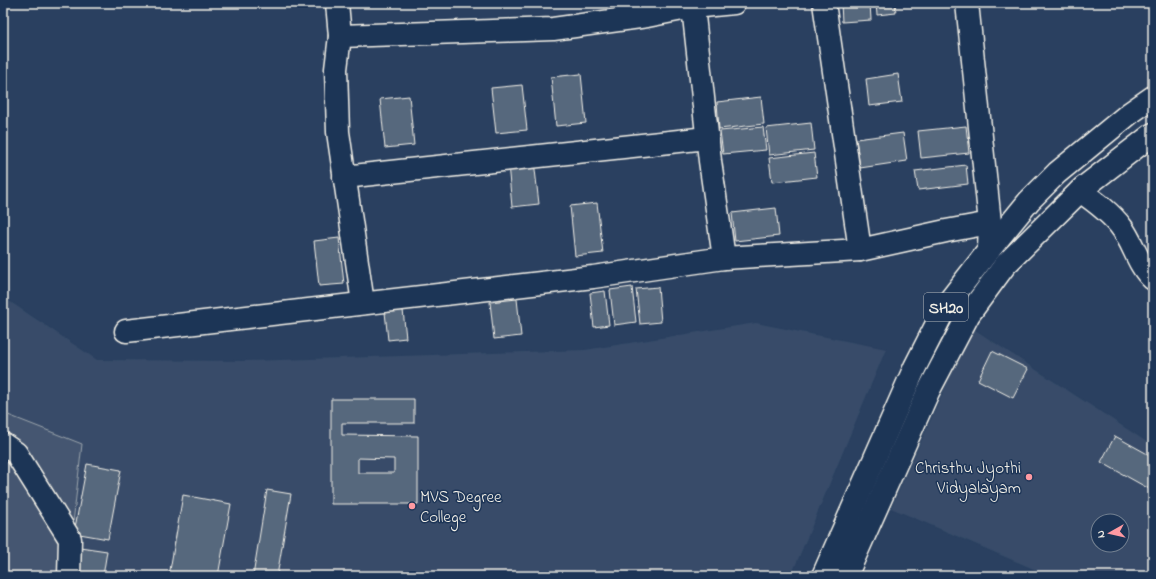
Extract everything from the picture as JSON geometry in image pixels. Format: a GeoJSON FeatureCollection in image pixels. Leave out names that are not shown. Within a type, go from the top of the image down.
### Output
{"type":"FeatureCollection","features":[{"type":"Feature","properties":{"kind":"street"},"geometry":{"type":"LineString","coordinates":[[337,3],[340,36],[336,69],[338,132],[363,303]]}},
{"type":"Feature","properties":{"kind":"street"},"geometry":{"type":"LineString","coordinates":[[340,36],[552,29],[641,10],[691,5],[734,3]]}},
{"type":"Feature","properties":{"kind":"street"},"geometry":{"type":"LineString","coordinates":[[824,3],[860,250]]}},
{"type":"Feature","properties":{"kind":"street"},"geometry":{"type":"LineString","coordinates":[[966,3],[990,223],[989,250]]}},
{"type":"Feature","properties":{"kind":"street"},"geometry":{"type":"LineString","coordinates":[[691,5],[707,138],[724,258]]}},
{"type":"Feature","properties":{"kind":"street","name":"SH20"},"geometry":{"type":"LineString","coordinates":[[840,574],[915,367],[948,304],[1029,201],[1056,173],[1130,113],[1153,97]]}},
{"type":"Feature","properties":{"kind":"street","name":"SH20"},"geometry":{"type":"LineString","coordinates":[[840,574],[928,392],[969,314],[1005,265],[1080,190],[1153,134]]}},
{"type":"Feature","properties":{"kind":"street"},"geometry":{"type":"LineString","coordinates":[[344,177],[707,138]]}},
{"type":"Feature","properties":{"kind":"street"},"geometry":{"type":"LineString","coordinates":[[1080,190],[1107,210],[1123,229],[1138,258],[1153,279]]}},
{"type":"Feature","properties":{"kind":"street"},"geometry":{"type":"LineString","coordinates":[[126,331],[593,277],[724,258],[860,250],[990,223]]}},
{"type":"Feature","properties":{"kind":"street"},"geometry":{"type":"LineString","coordinates":[[3,444],[16,453],[70,539],[69,576]]}},
{"type":"Feature","properties":{"kind":"shaded area","name":"MVS Degree College"},"geometry":{"type":"Polygon","coordinates":[[[3,297],[97,360],[246,361],[585,350],[756,323],[886,349],[791,576],[3,576],[3,297]]]}},
{"type":"Feature","properties":{"kind":"shaded area","name":"Christhu Jyothi Vidyalayam"},"geometry":{"type":"Polygon","coordinates":[[[972,328],[1153,446],[1153,576],[1050,576],[891,508],[972,328]]]}},
{"type":"Feature","properties":{"kind":"shaded area"},"geometry":{"type":"Polygon","coordinates":[[[3,413],[82,444],[67,576],[3,576],[3,413]]]}},
{"type":"Feature","properties":{"kind":"building"},"geometry":{"type":"Polygon","coordinates":[[[841,3],[870,3],[871,20],[842,22],[841,3]]]}},
{"type":"Feature","properties":{"kind":"building"},"geometry":{"type":"Polygon","coordinates":[[[876,3],[895,3],[896,13],[877,15],[876,3]]]}},
{"type":"Feature","properties":{"kind":"building"},"geometry":{"type":"Polygon","coordinates":[[[581,74],[586,123],[556,126],[551,77],[581,74]]]}},
{"type":"Feature","properties":{"kind":"building"},"geometry":{"type":"Polygon","coordinates":[[[898,74],[902,102],[869,106],[866,79],[898,74]]]}},
{"type":"Feature","properties":{"kind":"building"},"geometry":{"type":"Polygon","coordinates":[[[522,85],[527,130],[496,133],[491,88],[522,85]]]}},
{"type":"Feature","properties":{"kind":"building"},"geometry":{"type":"Polygon","coordinates":[[[409,96],[414,145],[385,148],[380,99],[409,96]]]}},
{"type":"Feature","properties":{"kind":"building"},"geometry":{"type":"Polygon","coordinates":[[[761,97],[764,124],[719,129],[717,102],[761,97]]]}},
{"type":"Feature","properties":{"kind":"building"},"geometry":{"type":"Polygon","coordinates":[[[811,123],[814,150],[769,155],[766,128],[811,123]]]}},
{"type":"Feature","properties":{"kind":"building"},"geometry":{"type":"Polygon","coordinates":[[[966,126],[969,153],[921,158],[918,131],[966,126]]]}},
{"type":"Feature","properties":{"kind":"building"},"geometry":{"type":"Polygon","coordinates":[[[763,127],[766,150],[723,154],[720,131],[763,127]]]}},
{"type":"Feature","properties":{"kind":"building"},"geometry":{"type":"Polygon","coordinates":[[[903,133],[907,161],[860,168],[856,139],[903,133]]]}},
{"type":"Feature","properties":{"kind":"building"},"geometry":{"type":"Polygon","coordinates":[[[814,153],[817,177],[772,182],[769,158],[814,153]]]}},
{"type":"Feature","properties":{"kind":"building"},"geometry":{"type":"Polygon","coordinates":[[[534,161],[539,204],[512,207],[508,164],[534,161]]]}},
{"type":"Feature","properties":{"kind":"building"},"geometry":{"type":"Polygon","coordinates":[[[966,165],[968,184],[918,190],[915,171],[966,165]]]}},
{"type":"Feature","properties":{"kind":"building"},"geometry":{"type":"Polygon","coordinates":[[[597,203],[603,253],[575,256],[570,206],[597,203]]]}},
{"type":"Feature","properties":{"kind":"building"},"geometry":{"type":"Polygon","coordinates":[[[776,208],[779,236],[735,241],[732,213],[776,208]]]}},
{"type":"Feature","properties":{"kind":"building"},"geometry":{"type":"Polygon","coordinates":[[[339,238],[344,284],[319,286],[314,241],[339,238]]]}},
{"type":"Feature","properties":{"kind":"building"},"geometry":{"type":"Polygon","coordinates":[[[632,287],[636,322],[614,325],[610,290],[632,287]]]}},
{"type":"Feature","properties":{"kind":"building"},"geometry":{"type":"Polygon","coordinates":[[[658,287],[661,322],[640,324],[636,289],[658,287]]]}},
{"type":"Feature","properties":{"kind":"building"},"geometry":{"type":"Polygon","coordinates":[[[605,291],[609,325],[594,327],[590,293],[605,291]]]}},
{"type":"Feature","properties":{"kind":"building"},"geometry":{"type":"Polygon","coordinates":[[[517,299],[521,336],[494,339],[490,302],[517,299]]]}},
{"type":"Feature","properties":{"kind":"building"},"geometry":{"type":"Polygon","coordinates":[[[403,310],[406,338],[388,340],[385,312],[403,310]]]}},
{"type":"Feature","properties":{"kind":"building"},"geometry":{"type":"Polygon","coordinates":[[[992,351],[1028,369],[1013,398],[978,380],[992,351]]]}},
{"type":"Feature","properties":{"kind":"building"},"geometry":{"type":"Polygon","coordinates":[[[331,399],[414,399],[414,423],[342,423],[342,435],[418,436],[418,504],[331,504],[331,399]],[[358,458],[358,473],[394,473],[394,459],[358,458]]]}},
{"type":"Feature","properties":{"kind":"building"},"geometry":{"type":"Polygon","coordinates":[[[1115,436],[1153,457],[1153,491],[1101,462],[1115,436]]]}},
{"type":"Feature","properties":{"kind":"building"},"geometry":{"type":"Polygon","coordinates":[[[87,464],[121,470],[108,539],[74,533],[87,464]]]}},
{"type":"Feature","properties":{"kind":"building"},"geometry":{"type":"Polygon","coordinates":[[[267,490],[291,494],[277,576],[253,576],[267,490]]]}},
{"type":"Feature","properties":{"kind":"building"},"geometry":{"type":"Polygon","coordinates":[[[183,495],[231,504],[218,576],[169,576],[183,495]]]}},
{"type":"Feature","properties":{"kind":"building"},"geometry":{"type":"Polygon","coordinates":[[[80,547],[107,551],[103,576],[75,576],[80,547]]]}},
{"type":"Feature","properties":{"kind":"place","name":"Christhu Jyothi Vidyalayam"},"geometry":{"type":"Point","coordinates":[1029,477]}},
{"type":"Feature","properties":{"kind":"place","name":"MVS Degree College"},"geometry":{"type":"Point","coordinates":[412,506]}}]}
